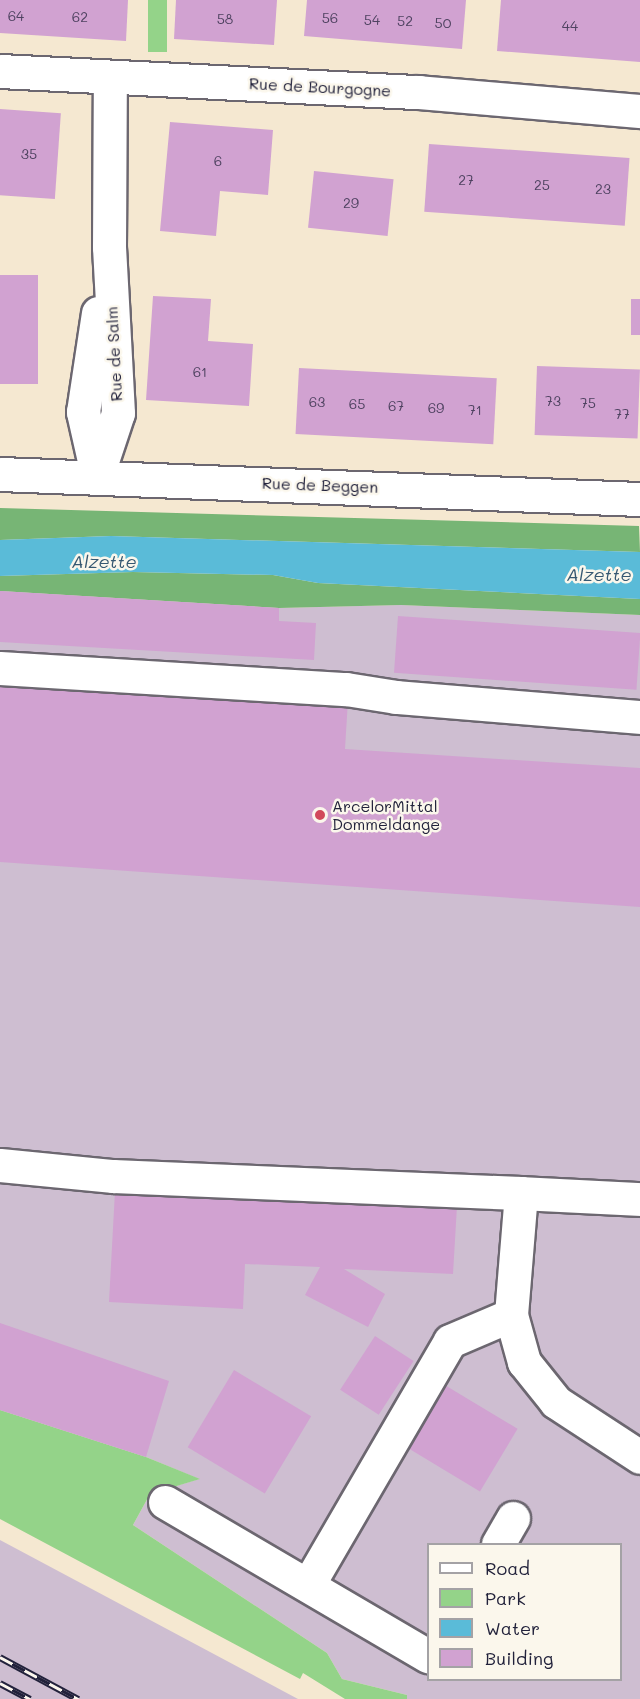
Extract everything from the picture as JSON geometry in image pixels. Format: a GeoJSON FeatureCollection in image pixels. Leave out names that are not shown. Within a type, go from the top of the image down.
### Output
{"type":"FeatureCollection","features":[{"type":"Feature","properties":{"kind":"street","name":"Rue de Bourgogne"},"geometry":{"type":"LineString","coordinates":[[0,71],[418,92],[640,111]]}},
{"type":"Feature","properties":{"kind":"street","name":"Rue de Salm"},"geometry":{"type":"LineString","coordinates":[[98,476],[118,413],[109,247],[110,77]]}},
{"type":"Feature","properties":{"kind":"street","name":"Rue de Beggen"},"geometry":{"type":"LineString","coordinates":[[0,474],[98,476],[640,499]]}},
{"type":"Feature","properties":{"kind":"street"},"geometry":{"type":"LineString","coordinates":[[0,668],[346,689],[396,697],[640,717]]}},
{"type":"Feature","properties":{"kind":"street"},"geometry":{"type":"LineString","coordinates":[[0,1165],[113,1176],[640,1199]]}},
{"type":"Feature","properties":{"kind":"street"},"geometry":{"type":"LineString","coordinates":[[521,1193],[511,1315],[524,1362],[556,1402],[640,1456]]}},
{"type":"Feature","properties":{"kind":"street"},"geometry":{"type":"LineString","coordinates":[[308,1586],[450,1341],[511,1315]]}},
{"type":"Feature","properties":{"kind":"street"},"geometry":{"type":"LineString","coordinates":[[165,1502],[427,1655]]}},
{"type":"Feature","properties":{"kind":"shaded area"},"geometry":{"type":"Polygon","coordinates":[[[0,591],[279,608],[401,605],[640,615],[640,1699],[407,1699],[407,1695],[342,1679],[327,1653],[133,1525],[150,1494],[199,1479],[146,1457],[0,1410],[0,591]]]}},
{"type":"Feature","properties":{"kind":"shaded area"},"geometry":{"type":"Polygon","coordinates":[[[0,1540],[298,1699],[0,1699],[0,1540]]]}},
{"type":"Feature","properties":{"kind":"green space"},"geometry":{"type":"Polygon","coordinates":[[[148,0],[167,0],[167,52],[148,52],[148,0]]]}},
{"type":"Feature","properties":{"kind":"green space"},"geometry":{"type":"Polygon","coordinates":[[[0,508],[639,526],[640,552],[111,536],[0,540],[0,508]]]}},
{"type":"Feature","properties":{"kind":"green space"},"geometry":{"type":"Polygon","coordinates":[[[133,572],[273,575],[318,583],[640,599],[640,615],[401,605],[279,608],[0,591],[0,576],[133,572]]]}},
{"type":"Feature","properties":{"kind":"green space"},"geometry":{"type":"Polygon","coordinates":[[[0,1410],[146,1457],[200,1479],[150,1494],[133,1525],[327,1653],[342,1679],[407,1695],[407,1699],[345,1699],[303,1673],[300,1679],[0,1519],[0,1410]]]}},
{"type":"Feature","properties":{"kind":"water","name":"Alzette"},"geometry":{"type":"Polygon","coordinates":[[[111,536],[640,552],[640,599],[318,583],[273,575],[133,572],[0,576],[0,540],[111,536]]]}},
{"type":"Feature","properties":{"kind":"building"},"geometry":{"type":"Polygon","coordinates":[[[0,0],[128,0],[126,41],[0,33],[0,0]]]}},
{"type":"Feature","properties":{"kind":"building"},"geometry":{"type":"Polygon","coordinates":[[[176,0],[277,0],[274,45],[174,39],[176,0]]]}},
{"type":"Feature","properties":{"kind":"building"},"geometry":{"type":"Polygon","coordinates":[[[307,0],[466,0],[462,49],[304,36],[307,0]]]}},
{"type":"Feature","properties":{"kind":"building"},"geometry":{"type":"Polygon","coordinates":[[[501,0],[640,0],[640,62],[497,51],[501,0]]]}},
{"type":"Feature","properties":{"kind":"building"},"geometry":{"type":"Polygon","coordinates":[[[0,109],[61,113],[55,199],[0,195],[0,109]]]}},
{"type":"Feature","properties":{"kind":"building"},"geometry":{"type":"Polygon","coordinates":[[[170,122],[273,130],[268,195],[220,191],[216,236],[160,231],[170,122]]]}},
{"type":"Feature","properties":{"kind":"building"},"geometry":{"type":"Polygon","coordinates":[[[429,144],[630,158],[625,226],[424,212],[429,144]]]}},
{"type":"Feature","properties":{"kind":"building"},"geometry":{"type":"Polygon","coordinates":[[[314,171],[394,179],[388,236],[308,228],[314,171]]]}},
{"type":"Feature","properties":{"kind":"building"},"geometry":{"type":"Polygon","coordinates":[[[0,275],[38,275],[38,384],[0,384],[0,275]]]}},
{"type":"Feature","properties":{"kind":"building"},"geometry":{"type":"Polygon","coordinates":[[[153,296],[211,299],[208,341],[253,344],[249,406],[146,400],[153,296]]]}},
{"type":"Feature","properties":{"kind":"building"},"geometry":{"type":"Polygon","coordinates":[[[631,299],[640,299],[640,335],[631,335],[631,299]]]}},
{"type":"Feature","properties":{"kind":"building"},"geometry":{"type":"Polygon","coordinates":[[[537,366],[640,370],[638,439],[535,435],[537,366]]]}},
{"type":"Feature","properties":{"kind":"building"},"geometry":{"type":"Polygon","coordinates":[[[299,368],[497,378],[493,444],[296,434],[299,368]]]}},
{"type":"Feature","properties":{"kind":"building"},"geometry":{"type":"Polygon","coordinates":[[[0,591],[279,608],[279,621],[316,623],[314,660],[0,642],[0,591]]]}},
{"type":"Feature","properties":{"kind":"building"},"geometry":{"type":"Polygon","coordinates":[[[398,616],[640,633],[636,690],[394,673],[398,616]]]}},
{"type":"Feature","properties":{"kind":"building","name":"ArcelorMittal Dommeldange"},"geometry":{"type":"Polygon","coordinates":[[[0,677],[348,700],[345,749],[640,768],[640,907],[0,862],[0,677]]]}},
{"type":"Feature","properties":{"kind":"building"},"geometry":{"type":"Polygon","coordinates":[[[115,1191],[457,1206],[453,1274],[344,1269],[385,1294],[368,1327],[305,1295],[320,1267],[245,1264],[243,1309],[109,1302],[115,1191]]]}},
{"type":"Feature","properties":{"kind":"building"},"geometry":{"type":"Polygon","coordinates":[[[0,1323],[169,1381],[146,1457],[0,1410],[0,1323]]]}},
{"type":"Feature","properties":{"kind":"building"},"geometry":{"type":"Polygon","coordinates":[[[375,1336],[414,1361],[379,1415],[340,1390],[375,1336]]]}},
{"type":"Feature","properties":{"kind":"building"},"geometry":{"type":"Polygon","coordinates":[[[234,1370],[311,1416],[265,1493],[188,1447],[234,1370]]]}},
{"type":"Feature","properties":{"kind":"building"},"geometry":{"type":"Polygon","coordinates":[[[443,1384],[518,1429],[480,1491],[405,1447],[443,1384]]]}},
{"type":"Feature","properties":{"kind":"railway"},"geometry":{"type":"LineString","coordinates":[[0,1657],[78,1699]]}},
{"type":"Feature","properties":{"kind":"railway"},"geometry":{"type":"LineString","coordinates":[[0,1683],[30,1699]]}},
{"type":"Feature","properties":{"kind":"place","name":"ArcelorMittal Dommeldange"},"geometry":{"type":"Point","coordinates":[320,815]}}]}
